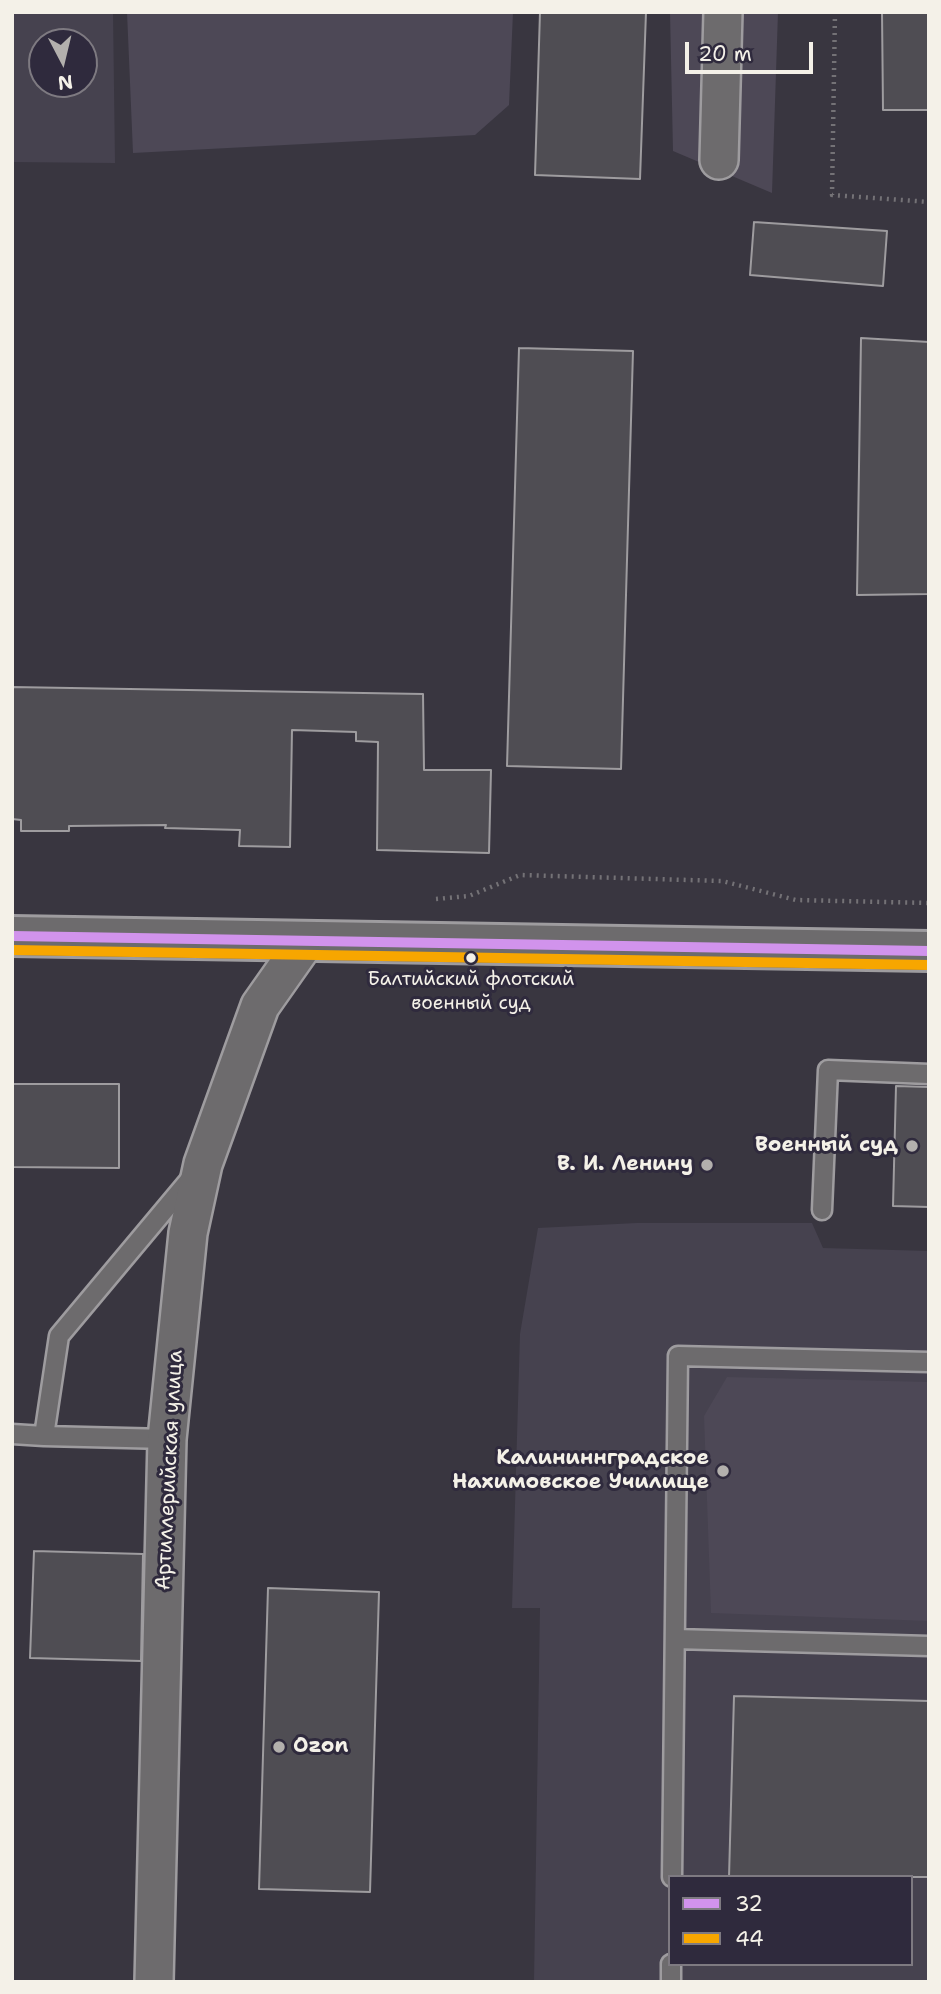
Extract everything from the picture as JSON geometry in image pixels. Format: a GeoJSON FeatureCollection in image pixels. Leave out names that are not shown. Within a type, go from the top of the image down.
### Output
{"type":"FeatureCollection","features":[{"type":"Feature","properties":{"kind":"main road"},"geometry":{"type":"LineString","coordinates":[[12,936],[929,951]]}},
{"type":"Feature","properties":{"kind":"street"},"geometry":{"type":"LineString","coordinates":[[719,160],[723,12]]}},
{"type":"Feature","properties":{"kind":"street","name":"Артиллерийская улица"},"geometry":{"type":"LineString","coordinates":[[154,1982],[167,1439],[188,1233],[203,1164],[260,1006],[305,942]]}},
{"type":"Feature","properties":{"kind":"lane"},"geometry":{"type":"LineString","coordinates":[[822,1210],[828,1070],[929,1074]]}},
{"type":"Feature","properties":{"kind":"lane"},"geometry":{"type":"LineString","coordinates":[[44,1436],[59,1336],[203,1164]]}},
{"type":"Feature","properties":{"kind":"lane"},"geometry":{"type":"LineString","coordinates":[[672,1875],[678,1356],[929,1362]]}},
{"type":"Feature","properties":{"kind":"lane"},"geometry":{"type":"LineString","coordinates":[[12,1434],[167,1439]]}},
{"type":"Feature","properties":{"kind":"lane"},"geometry":{"type":"LineString","coordinates":[[675,1639],[929,1646]]}},
{"type":"Feature","properties":{"kind":"path"},"geometry":{"type":"LineString","coordinates":[[835,12],[832,195],[929,202]]}},
{"type":"Feature","properties":{"kind":"path"},"geometry":{"type":"LineString","coordinates":[[428,899],[469,896],[520,875],[722,881],[796,900],[929,903]]}},
{"type":"Feature","properties":{"kind":"shaded area"},"geometry":{"type":"Polygon","coordinates":[[[12,12],[113,12],[115,163],[12,162],[12,12]]]}},
{"type":"Feature","properties":{"kind":"shaded area"},"geometry":{"type":"Polygon","coordinates":[[[127,12],[513,12],[509,105],[475,135],[133,153],[127,12]]]}},
{"type":"Feature","properties":{"kind":"shaded area"},"geometry":{"type":"Polygon","coordinates":[[[670,12],[778,12],[772,193],[673,151],[670,12]]]}},
{"type":"Feature","properties":{"kind":"shaded area","name":"Калининнградское Нахимовское Училище"},"geometry":{"type":"Polygon","coordinates":[[[637,1223],[812,1223],[823,1248],[929,1251],[929,1982],[534,1982],[540,1608],[512,1608],[520,1334],[538,1228],[637,1223]]]}},
{"type":"Feature","properties":{"kind":"shaded area"},"geometry":{"type":"Polygon","coordinates":[[[727,1377],[929,1382],[929,1621],[711,1613],[704,1416],[727,1377]]]}},
{"type":"Feature","properties":{"kind":"building"},"geometry":{"type":"Polygon","coordinates":[[[540,12],[646,12],[640,179],[535,175],[540,12]]]}},
{"type":"Feature","properties":{"kind":"building"},"geometry":{"type":"Polygon","coordinates":[[[882,12],[929,12],[929,110],[883,110],[882,12]]]}},
{"type":"Feature","properties":{"kind":"building"},"geometry":{"type":"Polygon","coordinates":[[[754,222],[887,231],[883,286],[750,275],[754,222]]]}},
{"type":"Feature","properties":{"kind":"building"},"geometry":{"type":"Polygon","coordinates":[[[861,338],[929,342],[929,594],[857,595],[861,338]]]}},
{"type":"Feature","properties":{"kind":"building"},"geometry":{"type":"Polygon","coordinates":[[[519,348],[633,351],[621,769],[507,766],[519,348]]]}},
{"type":"Feature","properties":{"kind":"building"},"geometry":{"type":"Polygon","coordinates":[[[12,687],[423,694],[424,770],[491,770],[489,853],[377,850],[378,742],[356,741],[356,732],[292,730],[290,847],[239,846],[240,830],[165,828],[166,825],[69,826],[69,831],[21,831],[21,820],[12,819],[12,687]]]}},
{"type":"Feature","properties":{"kind":"building"},"geometry":{"type":"Polygon","coordinates":[[[12,1084],[119,1084],[119,1168],[12,1167],[12,1084]]]}},
{"type":"Feature","properties":{"kind":"building","name":"Военный суд"},"geometry":{"type":"Polygon","coordinates":[[[896,1086],[929,1087],[929,1207],[893,1206],[896,1086]]]}},
{"type":"Feature","properties":{"kind":"building"},"geometry":{"type":"Polygon","coordinates":[[[34,1551],[143,1554],[141,1661],[30,1658],[34,1551]]]}},
{"type":"Feature","properties":{"kind":"building"},"geometry":{"type":"Polygon","coordinates":[[[268,1588],[379,1592],[370,1892],[259,1889],[268,1588]]]}},
{"type":"Feature","properties":{"kind":"building"},"geometry":{"type":"Polygon","coordinates":[[[734,1696],[929,1701],[929,1877],[729,1875],[734,1696]]]}},
{"type":"Feature","properties":{"kind":"transit line","name":"32"},"geometry":{"type":"LineString","coordinates":[[12,936],[929,951]]}},
{"type":"Feature","properties":{"kind":"transit line","name":"44"},"geometry":{"type":"LineString","coordinates":[[12,950],[929,965]]}},
{"type":"Feature","properties":{"kind":"place","name":"Балтийский флотский военный суд"},"geometry":{"type":"Point","coordinates":[471,958]}},
{"type":"Feature","properties":{"kind":"place","name":"Военный суд"},"geometry":{"type":"Point","coordinates":[912,1146]}},
{"type":"Feature","properties":{"kind":"place","name":"В. И. Ленину"},"geometry":{"type":"Point","coordinates":[707,1165]}},
{"type":"Feature","properties":{"kind":"place","name":"Калининнградское Нахимовское Училище"},"geometry":{"type":"Point","coordinates":[723,1471]}},
{"type":"Feature","properties":{"kind":"place","name":"Ozon"},"geometry":{"type":"Point","coordinates":[279,1747]}}]}
